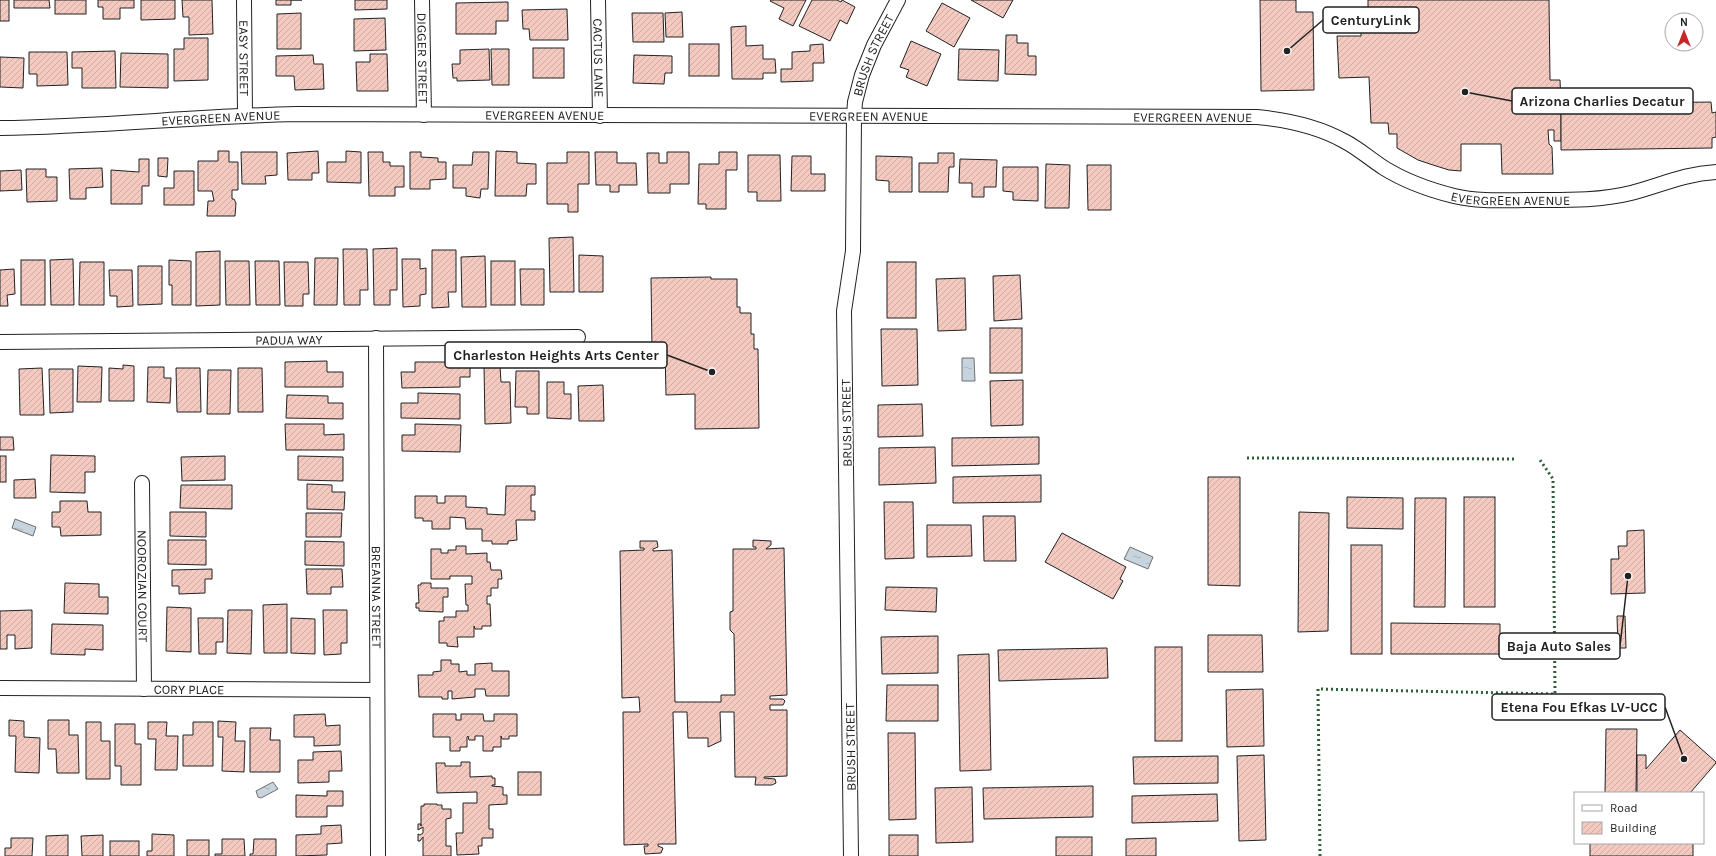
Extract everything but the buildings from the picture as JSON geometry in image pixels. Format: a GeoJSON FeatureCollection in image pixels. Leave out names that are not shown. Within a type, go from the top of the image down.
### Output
{"type":"FeatureCollection","features":[{"type":"Feature","properties":{"kind":"street","name":"EASY STREET"},"geometry":{"type":"LineString","coordinates":[[244,0],[245,115]]}},
{"type":"Feature","properties":{"kind":"street","name":"DIGGER STREET"},"geometry":{"type":"LineString","coordinates":[[422,0],[424,115]]}},
{"type":"Feature","properties":{"kind":"street","name":"CACTUS LANE"},"geometry":{"type":"LineString","coordinates":[[598,0],[600,116]]}},
{"type":"Feature","properties":{"kind":"street","name":"BRUSH STREET"},"geometry":{"type":"LineString","coordinates":[[852,856],[844,311],[853,251],[854,116],[862,75],[874,45],[898,0]]}},
{"type":"Feature","properties":{"kind":"street","name":"EVERGREEN AVENUE"},"geometry":{"type":"LineString","coordinates":[[0,128],[80,126],[245,115],[1257,117],[1306,125],[1328,133],[1359,149],[1384,168],[1408,180],[1427,188],[1454,196],[1483,200],[1579,200],[1619,196],[1690,174],[1716,172]]}},
{"type":"Feature","properties":{"kind":"street","name":"PADUA WAY"},"geometry":{"type":"LineString","coordinates":[[0,342],[578,337]]}},
{"type":"Feature","properties":{"kind":"street","name":"BREANNA STREET"},"geometry":{"type":"LineString","coordinates":[[376,338],[378,856]]}},
{"type":"Feature","properties":{"kind":"street","name":"NOOROZIAN COURT"},"geometry":{"type":"LineString","coordinates":[[142,483],[144,689]]}},
{"type":"Feature","properties":{"kind":"street","name":"CORY PLACE"},"geometry":{"type":"LineString","coordinates":[[0,688],[377,690]]}},
{"type":"Feature","properties":{"kind":"water"},"geometry":{"type":"Polygon","coordinates":[[[962,358],[974,358],[975,381],[962,381],[962,358]]]}},
{"type":"Feature","properties":{"kind":"water"},"geometry":{"type":"Polygon","coordinates":[[[15,519],[36,527],[33,536],[12,528],[15,519]]]}},
{"type":"Feature","properties":{"kind":"water"},"geometry":{"type":"Polygon","coordinates":[[[1130,547],[1153,557],[1148,569],[1124,559],[1130,547]]]}},
{"type":"Feature","properties":{"kind":"water"},"geometry":{"type":"Polygon","coordinates":[[[273,782],[278,789],[261,798],[258,797],[256,791],[273,782]]]}},
{"type":"Feature","properties":{"kind":"hedge"},"geometry":{"type":"LineString","coordinates":[[1247,458],[1514,459]]}},
{"type":"Feature","properties":{"kind":"hedge"},"geometry":{"type":"LineString","coordinates":[[1320,856],[1318,689],[1555,694],[1553,479],[1540,460]]}},
{"type":"Feature","properties":{"kind":"place","name":"CenturyLink"},"geometry":{"type":"Point","coordinates":[1287,51]}},
{"type":"Feature","properties":{"kind":"place","name":"Arizona Charlies Decatur"},"geometry":{"type":"Point","coordinates":[1465,92]}},
{"type":"Feature","properties":{"kind":"place","name":"Charleston Heights Arts Center"},"geometry":{"type":"Point","coordinates":[712,372]}},
{"type":"Feature","properties":{"kind":"place","name":"Baja Auto Sales"},"geometry":{"type":"Point","coordinates":[1628,576]}},
{"type":"Feature","properties":{"kind":"place","name":"Etena Fou Efkas LV-UCC"},"geometry":{"type":"Point","coordinates":[1684,759]}}]}
